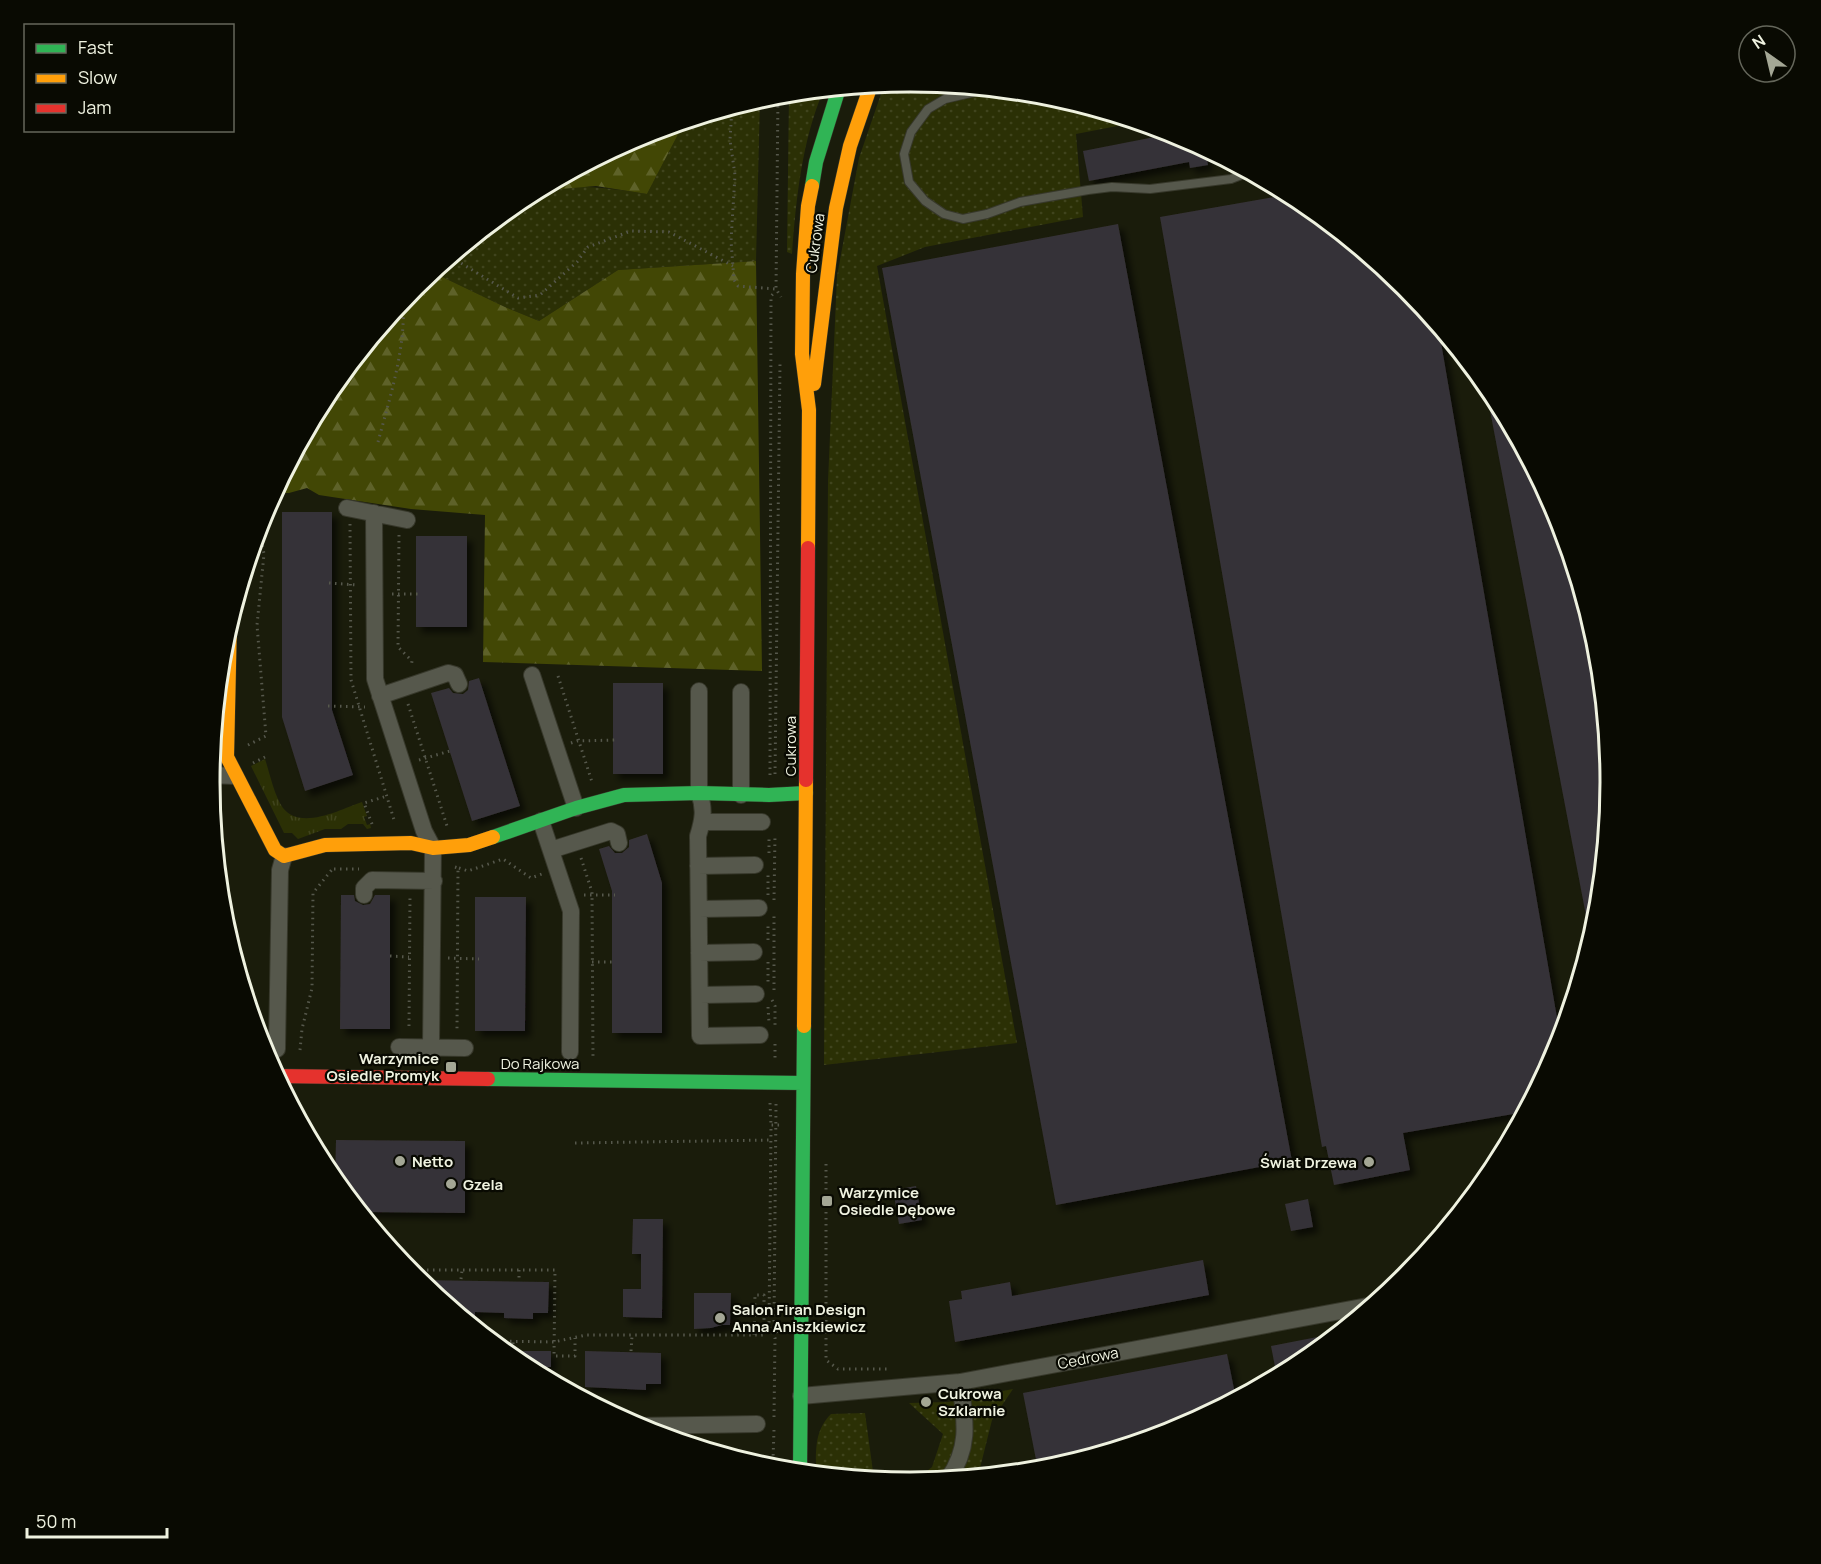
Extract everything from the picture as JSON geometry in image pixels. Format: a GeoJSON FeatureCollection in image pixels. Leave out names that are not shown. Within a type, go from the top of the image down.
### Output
{"type":"FeatureCollection","features":[{"type":"Feature","properties":{"kind":"street","name":"Cukrowa"},"geometry":{"type":"LineString","coordinates":[[809,410],[818,362],[829,249],[837,205],[849,151],[869,93]]}},
{"type":"Feature","properties":{"kind":"street","name":"Cukrowa"},"geometry":{"type":"LineString","coordinates":[[800,1463],[809,410],[802,354],[803,274],[808,206],[816,162],[837,96]]}},
{"type":"Feature","properties":{"kind":"street"},"geometry":{"type":"LineString","coordinates":[[347,508],[403,519]]}},
{"type":"Feature","properties":{"kind":"street"},"geometry":{"type":"LineString","coordinates":[[374,513],[374,672],[424,831],[433,848],[432,1047]]}},
{"type":"Feature","properties":{"kind":"street"},"geometry":{"type":"LineString","coordinates":[[382,702],[448,673],[455,675],[459,684]]}},
{"type":"Feature","properties":{"kind":"street"},"geometry":{"type":"LineString","coordinates":[[229,674],[227,757],[240,771],[275,850],[284,856],[328,845],[411,843],[433,848],[469,845],[576,808],[624,795],[806,793]]}},
{"type":"Feature","properties":{"kind":"street"},"geometry":{"type":"LineString","coordinates":[[532,675],[576,808]]}},
{"type":"Feature","properties":{"kind":"street"},"geometry":{"type":"LineString","coordinates":[[699,691],[699,793],[703,804],[703,822],[698,836],[700,1036],[768,1033]]}},
{"type":"Feature","properties":{"kind":"street"},"geometry":{"type":"LineString","coordinates":[[741,692],[741,795]]}},
{"type":"Feature","properties":{"kind":"street"},"geometry":{"type":"LineString","coordinates":[[220,774],[240,771]]}},
{"type":"Feature","properties":{"kind":"street"},"geometry":{"type":"LineString","coordinates":[[541,821],[571,911],[570,1052]]}},
{"type":"Feature","properties":{"kind":"street"},"geometry":{"type":"LineString","coordinates":[[703,822],[768,825]]}},
{"type":"Feature","properties":{"kind":"street"},"geometry":{"type":"LineString","coordinates":[[551,850],[610,831],[617,834],[620,843]]}},
{"type":"Feature","properties":{"kind":"street"},"geometry":{"type":"LineString","coordinates":[[277,1050],[279,870],[284,856]]}},
{"type":"Feature","properties":{"kind":"street"},"geometry":{"type":"LineString","coordinates":[[698,866],[764,868]]}},
{"type":"Feature","properties":{"kind":"street"},"geometry":{"type":"LineString","coordinates":[[364,895],[364,888],[372,880],[434,886]]}},
{"type":"Feature","properties":{"kind":"street"},"geometry":{"type":"LineString","coordinates":[[699,909],[763,903]]}},
{"type":"Feature","properties":{"kind":"street"},"geometry":{"type":"LineString","coordinates":[[699,953],[763,952]]}},
{"type":"Feature","properties":{"kind":"street"},"geometry":{"type":"LineString","coordinates":[[700,995],[764,997]]}},
{"type":"Feature","properties":{"kind":"street"},"geometry":{"type":"LineString","coordinates":[[399,1047],[465,1048]]}},
{"type":"Feature","properties":{"kind":"street","name":"Do Rajkowa"},"geometry":{"type":"LineString","coordinates":[[286,1076],[803,1083]]}},
{"type":"Feature","properties":{"kind":"street","name":"Cedrowa"},"geometry":{"type":"LineString","coordinates":[[801,1396],[960,1382],[1358,1308]]}},
{"type":"Feature","properties":{"kind":"street"},"geometry":{"type":"LineString","coordinates":[[954,1471],[964,1442],[965,1416],[960,1382]]}},
{"type":"Feature","properties":{"kind":"street"},"geometry":{"type":"LineString","coordinates":[[661,1426],[757,1424]]}},
{"type":"Feature","properties":{"kind":"lane"},"geometry":{"type":"LineString","coordinates":[[967,94],[945,99],[928,109],[911,132],[904,154],[909,182],[925,201],[944,214],[963,219],[987,214],[1020,202],[1088,190],[1112,187],[1150,189],[1231,179],[1240,176]]}},
{"type":"Feature","properties":{"kind":"path"},"geometry":{"type":"LineString","coordinates":[[772,795],[771,296],[776,290],[778,105]]}},
{"type":"Feature","properties":{"kind":"path"},"geometry":{"type":"LineString","coordinates":[[732,115],[730,140],[735,175],[731,241],[734,279],[738,286],[776,290],[781,296],[781,308]]}},
{"type":"Feature","properties":{"kind":"path"},"geometry":{"type":"LineString","coordinates":[[457,261],[518,298],[540,295],[577,262],[588,247],[631,231],[669,232],[733,266]]}},
{"type":"Feature","properties":{"kind":"path"},"geometry":{"type":"LineString","coordinates":[[378,442],[393,381],[404,314]]}},
{"type":"Feature","properties":{"kind":"path"},"geometry":{"type":"LineString","coordinates":[[772,795],[780,356]]}},
{"type":"Feature","properties":{"kind":"path"},"geometry":{"type":"LineString","coordinates":[[403,519],[398,594],[398,647],[412,661],[411,676]]}},
{"type":"Feature","properties":{"kind":"path"},"geometry":{"type":"LineString","coordinates":[[247,745],[266,736],[257,625],[264,554],[262,546]]}},
{"type":"Feature","properties":{"kind":"path"},"geometry":{"type":"LineString","coordinates":[[329,583],[398,594],[420,594]]}},
{"type":"Feature","properties":{"kind":"path"},"geometry":{"type":"LineString","coordinates":[[558,676],[592,782]]}},
{"type":"Feature","properties":{"kind":"path"},"geometry":{"type":"LineString","coordinates":[[328,706],[364,707],[382,702],[408,701],[456,867],[468,871],[503,859],[531,878],[558,868]]}},
{"type":"Feature","properties":{"kind":"path"},"geometry":{"type":"LineString","coordinates":[[556,749],[578,741],[616,740]]}},
{"type":"Feature","properties":{"kind":"path"},"geometry":{"type":"LineString","coordinates":[[403,765],[450,751]]}},
{"type":"Feature","properties":{"kind":"path"},"geometry":{"type":"LineString","coordinates":[[240,771],[265,757]]}},
{"type":"Feature","properties":{"kind":"path"},"geometry":{"type":"LineString","coordinates":[[375,833],[364,803],[387,796]]}},
{"type":"Feature","properties":{"kind":"path"},"geometry":{"type":"LineString","coordinates":[[764,997],[774,993],[768,825]]}},
{"type":"Feature","properties":{"kind":"path"},"geometry":{"type":"LineString","coordinates":[[763,903],[764,868],[769,839]]}},
{"type":"Feature","properties":{"kind":"path"},"geometry":{"type":"LineString","coordinates":[[300,1050],[302,1029],[312,988],[314,893],[334,868],[328,845]]}},
{"type":"Feature","properties":{"kind":"path"},"geometry":{"type":"LineString","coordinates":[[409,1026],[410,892],[434,886]]}},
{"type":"Feature","properties":{"kind":"path"},"geometry":{"type":"LineString","coordinates":[[592,895],[615,895]]}},
{"type":"Feature","properties":{"kind":"path"},"geometry":{"type":"LineString","coordinates":[[764,997],[768,992],[763,952],[768,923]]}},
{"type":"Feature","properties":{"kind":"path"},"geometry":{"type":"LineString","coordinates":[[390,956],[409,957]]}},
{"type":"Feature","properties":{"kind":"path"},"geometry":{"type":"LineString","coordinates":[[433,958],[479,959]]}},
{"type":"Feature","properties":{"kind":"path"},"geometry":{"type":"LineString","coordinates":[[593,1064],[592,963],[615,962]]}},
{"type":"Feature","properties":{"kind":"path"},"geometry":{"type":"LineString","coordinates":[[764,997],[775,1006],[775,1027]]}},
{"type":"Feature","properties":{"kind":"path"},"geometry":{"type":"LineString","coordinates":[[764,997],[768,1006],[773,1083],[774,1323],[780,1339],[779,1422]]}},
{"type":"Feature","properties":{"kind":"path"},"geometry":{"type":"LineString","coordinates":[[771,1125],[773,1083]]}},
{"type":"Feature","properties":{"kind":"path"},"geometry":{"type":"LineString","coordinates":[[575,1143],[771,1140]]}},
{"type":"Feature","properties":{"kind":"path"},"geometry":{"type":"LineString","coordinates":[[422,1270],[555,1270],[554,1356],[575,1356],[575,1338]]}},
{"type":"Feature","properties":{"kind":"path"},"geometry":{"type":"LineString","coordinates":[[461,1279],[462,1270]]}},
{"type":"Feature","properties":{"kind":"path"},"geometry":{"type":"LineString","coordinates":[[519,1270],[519,1280]]}},
{"type":"Feature","properties":{"kind":"path"},"geometry":{"type":"LineString","coordinates":[[506,1341],[555,1342],[586,1335],[669,1336],[764,1335],[764,1295],[755,1295],[754,1335]]}},
{"type":"Feature","properties":{"kind":"path"},"geometry":{"type":"LineString","coordinates":[[764,1316],[769,1316]]}},
{"type":"Feature","properties":{"kind":"path"},"geometry":{"type":"LineString","coordinates":[[632,1336],[632,1351]]}},
{"type":"Feature","properties":{"kind":"path"},"geometry":{"type":"LineString","coordinates":[[669,1336],[669,1342]]}},
{"type":"Feature","properties":{"kind":"path"},"geometry":{"type":"LineString","coordinates":[[513,1341],[513,1346]]}},
{"type":"Feature","properties":{"kind":"green space"},"geometry":{"type":"Polygon","coordinates":[[[956,93],[1001,97],[1089,115],[1122,125],[1076,134],[1083,217],[925,247],[877,266],[1017,1043],[824,1065],[828,481],[837,276],[859,158],[881,94],[956,93]]]}},
{"type":"Feature","properties":{"kind":"green space"},"geometry":{"type":"Polygon","coordinates":[[[821,97],[805,149],[792,254],[787,252],[789,103],[821,97]]]}},
{"type":"Feature","properties":{"kind":"green space"},"geometry":{"type":"Polygon","coordinates":[[[760,109],[756,261],[618,270],[539,321],[441,276],[490,234],[559,188],[616,189],[647,194],[680,132],[760,109]]]}},
{"type":"Feature","properties":{"kind":"green space"},"geometry":{"type":"Polygon","coordinates":[[[680,132],[647,194],[596,186],[557,189],[605,163],[680,132]]]}},
{"type":"Feature","properties":{"kind":"green space"},"geometry":{"type":"Polygon","coordinates":[[[756,261],[762,671],[483,662],[485,515],[411,509],[319,495],[307,488],[284,493],[336,398],[391,327],[441,276],[539,321],[618,270],[756,261]]]}},
{"type":"Feature","properties":{"kind":"green space"},"geometry":{"type":"Polygon","coordinates":[[[265,759],[277,797],[283,808],[291,815],[300,818],[321,816],[362,802],[367,816],[364,817],[371,828],[367,829],[363,824],[348,824],[341,829],[325,829],[298,839],[292,833],[284,833],[251,766],[265,759]]]}},
{"type":"Feature","properties":{"kind":"green space"},"geometry":{"type":"Polygon","coordinates":[[[1013,1389],[992,1420],[980,1469],[926,1472],[932,1467],[943,1434],[909,1403],[948,1402],[1013,1389]]]}},
{"type":"Feature","properties":{"kind":"green space"},"geometry":{"type":"Polygon","coordinates":[[[865,1413],[873,1471],[816,1466],[817,1442],[821,1427],[831,1414],[865,1413]]]}},
{"type":"Feature","properties":{"kind":"building"},"geometry":{"type":"Polygon","coordinates":[[[1156,137],[1207,159],[1208,165],[1190,168],[1189,162],[1089,181],[1083,151],[1156,137]]]}},
{"type":"Feature","properties":{"kind":"building"},"geometry":{"type":"Polygon","coordinates":[[[1276,197],[1331,234],[1366,263],[1399,294],[1441,340],[1558,1021],[1530,1087],[1515,1114],[1403,1133],[1410,1170],[1334,1185],[1326,1146],[1322,1147],[1160,217],[1276,197]]]}},
{"type":"Feature","properties":{"kind":"building"},"geometry":{"type":"Polygon","coordinates":[[[1118,224],[1292,1161],[1056,1205],[882,268],[1118,224]]]}},
{"type":"Feature","properties":{"kind":"building"},"geometry":{"type":"Polygon","coordinates":[[[1489,405],[1530,477],[1548,518],[1564,560],[1588,647],[1600,737],[1601,782],[1600,827],[1587,921],[1489,405]]]}},
{"type":"Feature","properties":{"kind":"building"},"geometry":{"type":"Polygon","coordinates":[[[282,512],[332,512],[332,710],[353,775],[305,791],[282,717],[282,512]]]}},
{"type":"Feature","properties":{"kind":"building"},"geometry":{"type":"Polygon","coordinates":[[[416,536],[467,536],[467,627],[416,627],[416,536]]]}},
{"type":"Feature","properties":{"kind":"building"},"geometry":{"type":"Polygon","coordinates":[[[479,678],[520,806],[472,821],[431,693],[449,688],[453,693],[463,694],[468,690],[469,681],[479,678]]]}},
{"type":"Feature","properties":{"kind":"building"},"geometry":{"type":"Polygon","coordinates":[[[613,683],[663,683],[663,774],[613,774],[613,683]]]}},
{"type":"Feature","properties":{"kind":"building"},"geometry":{"type":"Polygon","coordinates":[[[647,834],[662,883],[662,1033],[612,1033],[612,891],[599,849],[609,846],[615,853],[622,853],[629,847],[629,840],[647,834]]]}},
{"type":"Feature","properties":{"kind":"building"},"geometry":{"type":"Polygon","coordinates":[[[341,895],[354,895],[355,901],[363,905],[370,904],[375,895],[390,895],[390,1029],[340,1029],[341,895]]]}},
{"type":"Feature","properties":{"kind":"building"},"geometry":{"type":"Polygon","coordinates":[[[475,897],[526,897],[525,1031],[475,1031],[475,897]]]}},
{"type":"Feature","properties":{"kind":"building","name":"Netto"},"geometry":{"type":"Polygon","coordinates":[[[336,1140],[465,1141],[465,1213],[371,1212],[335,1165],[336,1140]]]}},
{"type":"Feature","properties":{"kind":"building"},"geometry":{"type":"Polygon","coordinates":[[[916,1186],[922,1220],[899,1224],[893,1190],[916,1186]]]}},
{"type":"Feature","properties":{"kind":"building"},"geometry":{"type":"Polygon","coordinates":[[[1308,1199],[1313,1227],[1291,1231],[1285,1204],[1308,1199]]]}},
{"type":"Feature","properties":{"kind":"building"},"geometry":{"type":"Polygon","coordinates":[[[633,1219],[663,1219],[662,1318],[623,1317],[623,1289],[641,1289],[641,1254],[632,1254],[633,1219]]]}},
{"type":"Feature","properties":{"kind":"building"},"geometry":{"type":"Polygon","coordinates":[[[1203,1260],[1209,1295],[955,1342],[949,1301],[962,1299],[961,1291],[1010,1282],[1012,1296],[1203,1260]]]}},
{"type":"Feature","properties":{"kind":"building"},"geometry":{"type":"Polygon","coordinates":[[[433,1280],[549,1282],[548,1313],[533,1313],[533,1319],[504,1318],[504,1313],[475,1312],[475,1318],[433,1280]]]}},
{"type":"Feature","properties":{"kind":"building"},"geometry":{"type":"Polygon","coordinates":[[[694,1293],[731,1293],[730,1325],[694,1329],[694,1293]]]}},
{"type":"Feature","properties":{"kind":"building"},"geometry":{"type":"Polygon","coordinates":[[[1322,1336],[1275,1368],[1271,1346],[1322,1336]]]}},
{"type":"Feature","properties":{"kind":"building"},"geometry":{"type":"Polygon","coordinates":[[[520,1351],[551,1351],[551,1367],[544,1367],[520,1351]]]}},
{"type":"Feature","properties":{"kind":"building"},"geometry":{"type":"Polygon","coordinates":[[[585,1351],[661,1353],[661,1384],[646,1384],[646,1390],[585,1387],[585,1351]]]}},
{"type":"Feature","properties":{"kind":"building"},"geometry":{"type":"Polygon","coordinates":[[[1227,1354],[1234,1391],[1175,1420],[1132,1436],[1089,1449],[1036,1461],[1023,1393],[1227,1354]]]}},
{"type":"Feature","properties":{"kind":"traffic: fast"},"geometry":{"type":"LineString","coordinates":[[812,186],[816,162],[837,96]]}},
{"type":"Feature","properties":{"kind":"traffic: fast"},"geometry":{"type":"LineString","coordinates":[[493,837],[576,808],[624,795],[806,793]]}},
{"type":"Feature","properties":{"kind":"traffic: fast"},"geometry":{"type":"LineString","coordinates":[[800,1463],[804,1026]]}},
{"type":"Feature","properties":{"kind":"traffic: fast"},"geometry":{"type":"LineString","coordinates":[[488,1079],[803,1083]]}},
{"type":"Feature","properties":{"kind":"traffic: slow"},"geometry":{"type":"LineString","coordinates":[[814,384],[836,208],[850,146],[868,93]]}},
{"type":"Feature","properties":{"kind":"traffic: slow"},"geometry":{"type":"LineString","coordinates":[[808,548],[809,410],[802,354],[803,274],[808,206],[812,186]]}},
{"type":"Feature","properties":{"kind":"traffic: slow"},"geometry":{"type":"LineString","coordinates":[[229,674],[227,757],[275,850],[284,856],[325,845],[411,843],[433,848],[469,845],[493,837]]}},
{"type":"Feature","properties":{"kind":"traffic: slow"},"geometry":{"type":"LineString","coordinates":[[804,1026],[806,780]]}},
{"type":"Feature","properties":{"kind":"traffic: jam"},"geometry":{"type":"LineString","coordinates":[[806,780],[808,548]]}},
{"type":"Feature","properties":{"kind":"traffic: jam"},"geometry":{"type":"LineString","coordinates":[[286,1076],[488,1079]]}},
{"type":"Feature","properties":{"kind":"place","name":"Warzymice Osiedle Promyk"},"geometry":{"type":"Point","coordinates":[451,1067]}},
{"type":"Feature","properties":{"kind":"place","name":"Netto"},"geometry":{"type":"Point","coordinates":[400,1161]}},
{"type":"Feature","properties":{"kind":"place","name":"Świat Drzewa"},"geometry":{"type":"Point","coordinates":[1369,1162]}},
{"type":"Feature","properties":{"kind":"place","name":"Gzela"},"geometry":{"type":"Point","coordinates":[451,1184]}},
{"type":"Feature","properties":{"kind":"place","name":"Warzymice Osiedle Dębowe"},"geometry":{"type":"Point","coordinates":[827,1201]}},
{"type":"Feature","properties":{"kind":"place","name":"Salon Firan Design Anna Aniszkiewicz"},"geometry":{"type":"Point","coordinates":[720,1318]}},
{"type":"Feature","properties":{"kind":"place","name":"Cukrowa Szklarnie"},"geometry":{"type":"Point","coordinates":[926,1402]}}]}
